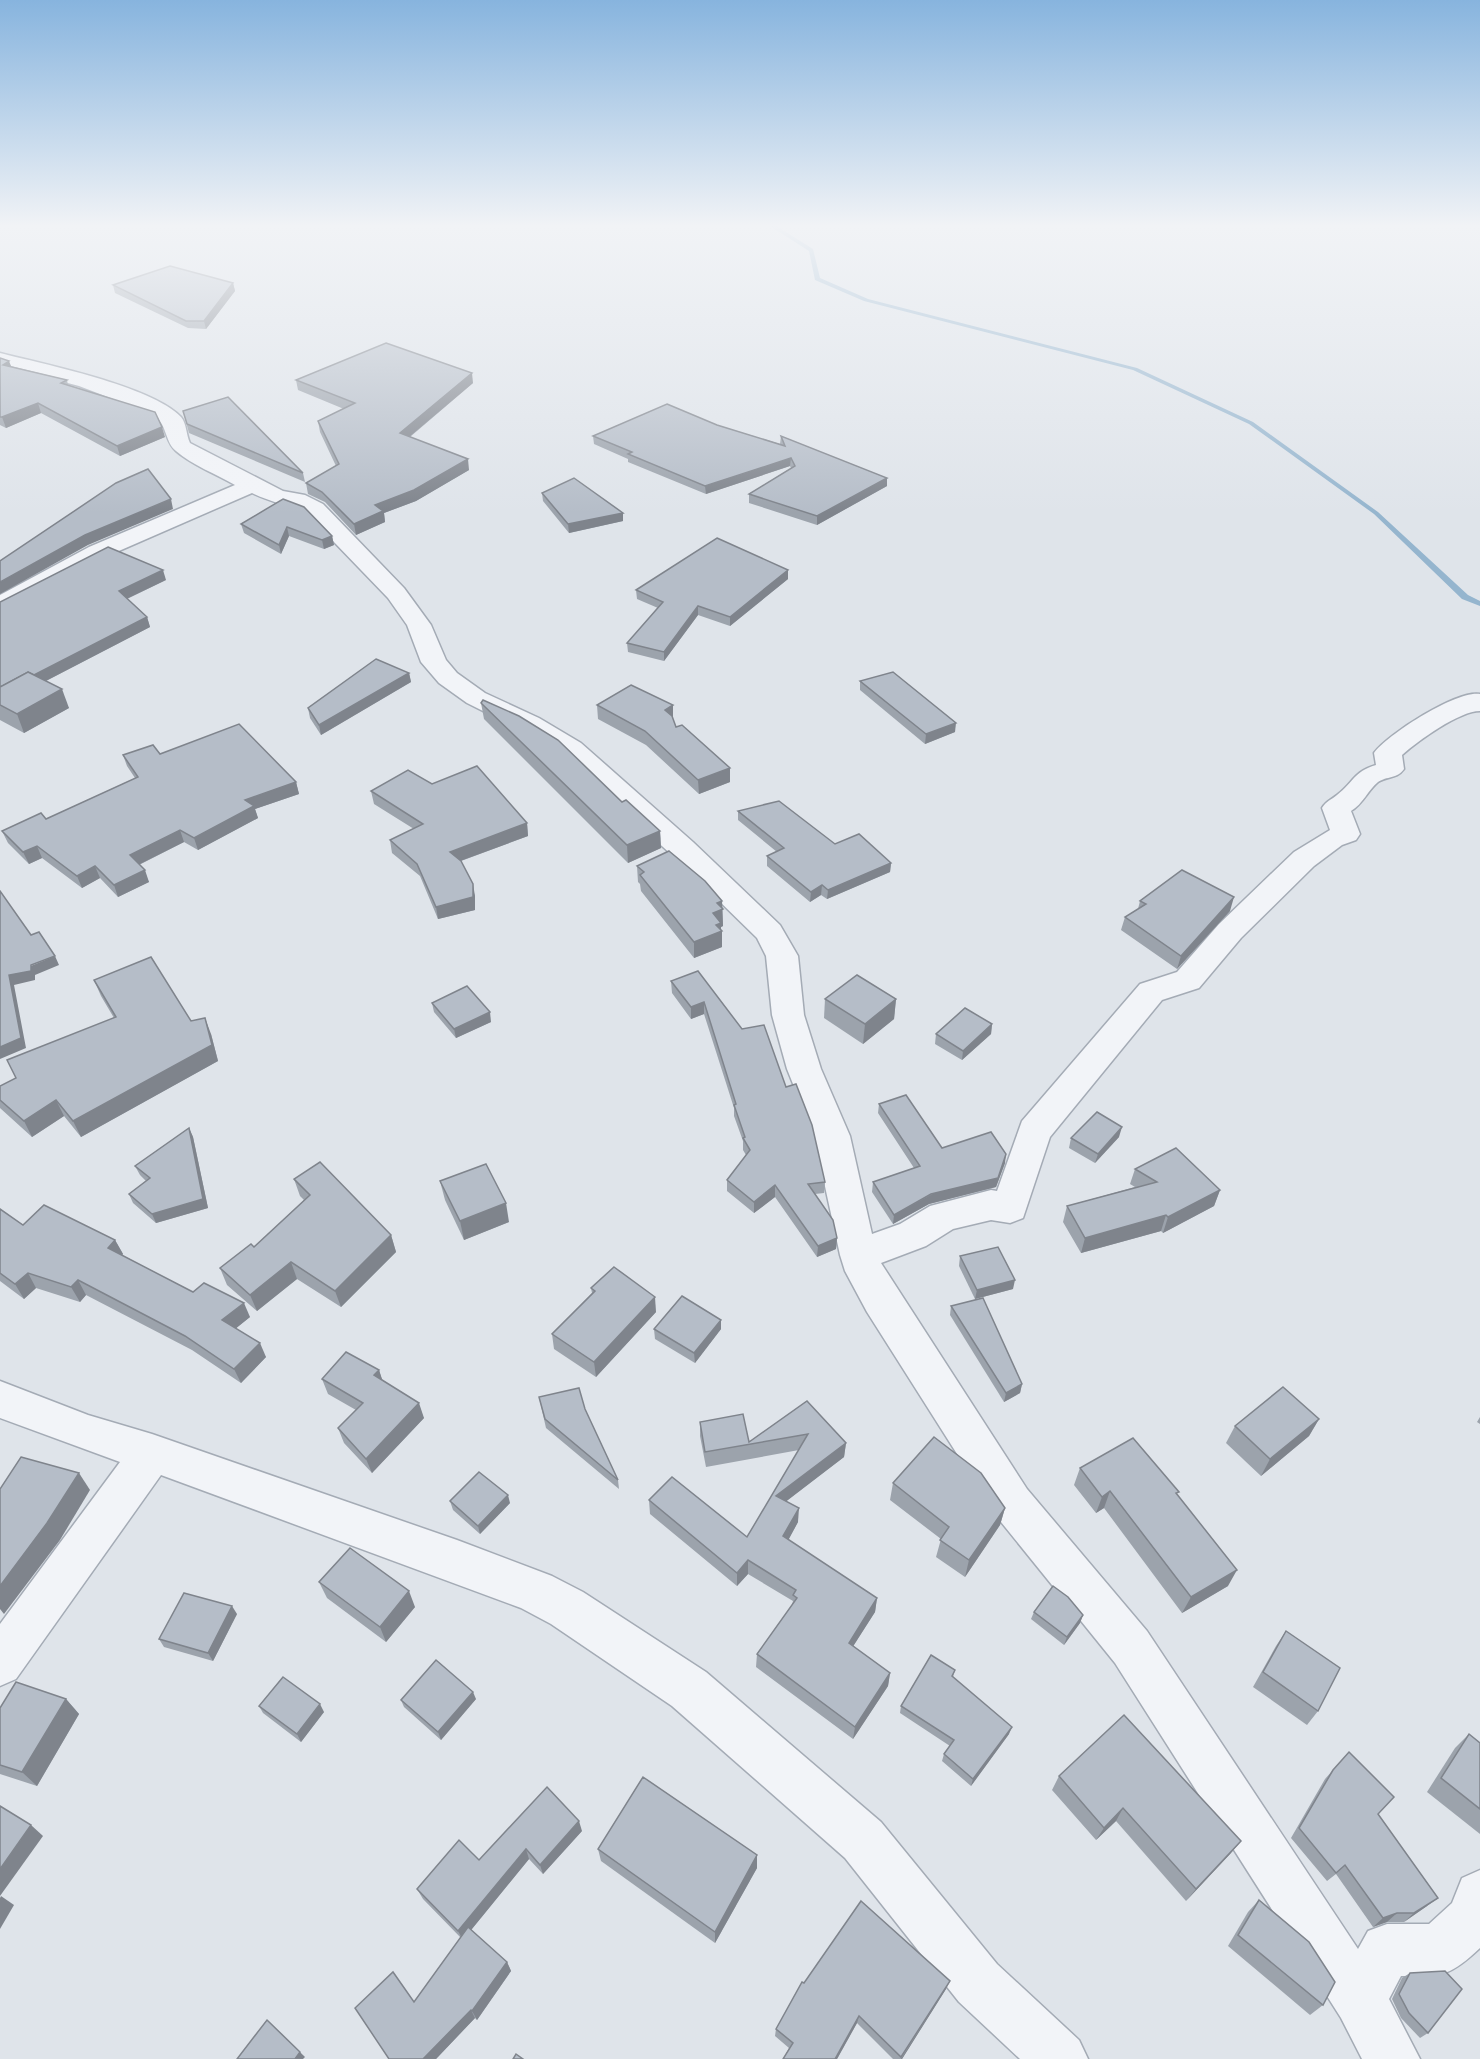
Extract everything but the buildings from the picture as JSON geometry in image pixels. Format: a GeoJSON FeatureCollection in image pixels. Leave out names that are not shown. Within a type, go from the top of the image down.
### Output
{"type":"FeatureCollection","features":[{"type":"Feature","properties":{"kind":"street"},"geometry":{"type":"LineString","coordinates":[[0,359],[86,382],[149,404],[174,422],[179,442],[183,447],[252,485],[278,497],[299,501],[320,513],[396,593],[419,625],[435,662],[448,678],[476,698],[530,724],[571,749],[683,849],[769,932],[782,956],[788,1015],[804,1069],[832,1136],[859,1256],[881,1300],[1005,1494],[1131,1647],[1360,1999],[1392,2059]]}},
{"type":"Feature","properties":{"kind":"street"},"geometry":{"type":"LineString","coordinates":[[0,605],[97,552],[252,485]]}},
{"type":"Feature","properties":{"kind":"street"},"geometry":{"type":"LineString","coordinates":[[859,1256],[913,1235],[943,1217],[991,1205],[1010,1208],[1034,1131],[1056,1108],[1074,1082],[1151,992],[1188,980],[1230,931],[1304,859],[1332,839],[1346,834],[1336,808],[1348,801],[1369,776],[1390,769],[1388,753],[1409,734],[1441,716],[1476,701],[1480,703]]}},
{"type":"Feature","properties":{"kind":"street"},"geometry":{"type":"LineString","coordinates":[[0,1399],[87,1433],[436,1554],[536,1592],[567,1608],[628,1646],[689,1689],[863,1840],[978,1983],[1060,2059]]}},
{"type":"Feature","properties":{"kind":"street"},"geometry":{"type":"LineString","coordinates":[[0,1663],[152,1454]]}},
{"type":"Feature","properties":{"kind":"street"},"geometry":{"type":"LineString","coordinates":[[1360,1999],[1387,1950],[1439,1950],[1475,1918],[1480,1896]]}},
{"type":"Feature","properties":{"kind":"waterway"},"geometry":{"type":"LineString","coordinates":[[944,320],[1135,369],[1251,423],[1376,513],[1465,597],[1480,604]]}}]}
